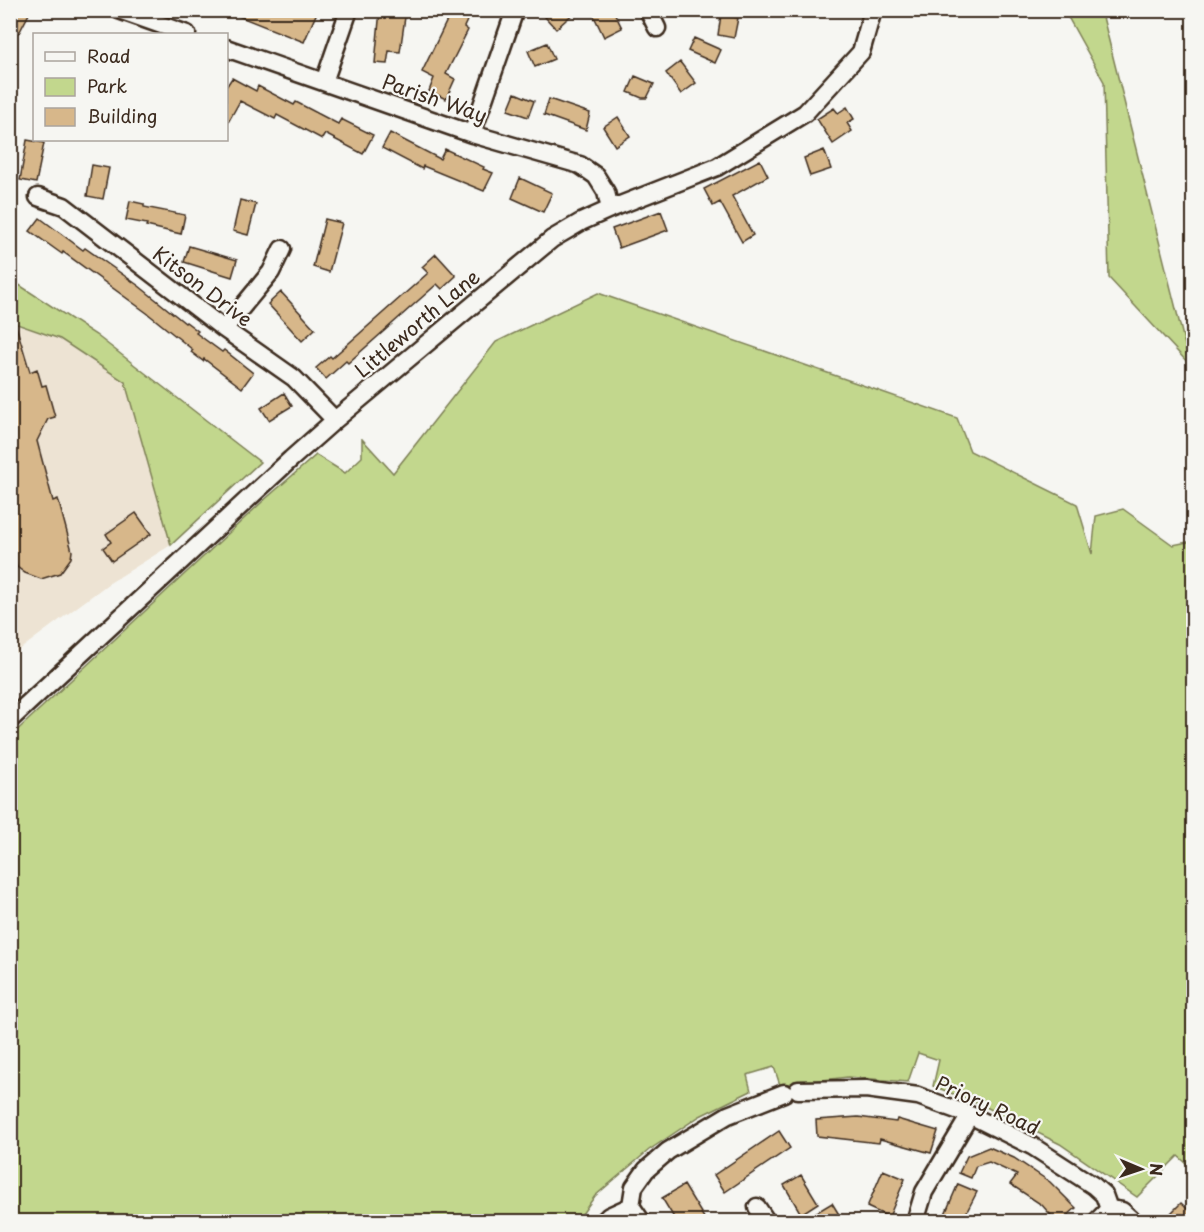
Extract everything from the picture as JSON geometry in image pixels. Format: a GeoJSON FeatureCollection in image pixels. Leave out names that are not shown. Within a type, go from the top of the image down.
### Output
{"type":"FeatureCollection","features":[{"type":"Feature","properties":{"kind":"street"},"geometry":{"type":"LineString","coordinates":[[324,82],[349,10]]}},
{"type":"Feature","properties":{"kind":"street"},"geometry":{"type":"LineString","coordinates":[[472,134],[515,10]]}},
{"type":"Feature","properties":{"kind":"street"},"geometry":{"type":"LineString","coordinates":[[648,10],[657,28]]}},
{"type":"Feature","properties":{"kind":"street","name":"Littleworth Lane"},"geometry":{"type":"LineString","coordinates":[[10,720],[335,420],[552,239],[610,209],[717,167],[805,113],[861,52],[873,10]]}},
{"type":"Feature","properties":{"kind":"street"},"geometry":{"type":"LineString","coordinates":[[129,12],[184,33]]}},
{"type":"Feature","properties":{"kind":"street","name":"Parish Way"},"geometry":{"type":"LineString","coordinates":[[228,49],[472,134],[580,165],[596,176],[606,192],[610,209]]}},
{"type":"Feature","properties":{"kind":"street","name":"Kitson Drive"},"geometry":{"type":"LineString","coordinates":[[38,197],[64,206],[224,329],[294,378],[335,420]]}},
{"type":"Feature","properties":{"kind":"street"},"geometry":{"type":"LineString","coordinates":[[224,329],[271,272],[282,249]]}},
{"type":"Feature","properties":{"kind":"street","name":"Priory Road"},"geometry":{"type":"LineString","coordinates":[[631,1206],[634,1187],[646,1170],[668,1151],[728,1115],[791,1092],[866,1089],[918,1096],[970,1115],[1032,1146],[1094,1186],[1104,1195],[1109,1209],[1122,1211],[1134,1221]]}},
{"type":"Feature","properties":{"kind":"street"},"geometry":{"type":"LineString","coordinates":[[915,1221],[924,1192],[970,1115]]}},
{"type":"Feature","properties":{"kind":"street"},"geometry":{"type":"LineString","coordinates":[[603,1221],[631,1206],[642,1221]]}},
{"type":"Feature","properties":{"kind":"street"},"geometry":{"type":"LineString","coordinates":[[757,1207],[767,1221]]}},
{"type":"Feature","properties":{"kind":"street"},"geometry":{"type":"LineString","coordinates":[[1096,1221],[1109,1209]]}},
{"type":"Feature","properties":{"kind":"shaded area"},"geometry":{"type":"Polygon","coordinates":[[[11,323],[60,339],[125,382],[171,545],[108,584],[11,656],[11,323]]]}},
{"type":"Feature","properties":{"kind":"green space"},"geometry":{"type":"Polygon","coordinates":[[[1062,11],[1141,11],[1103,17],[1190,365],[1109,278],[1104,82],[1069,19],[1062,11]]]}},
{"type":"Feature","properties":{"kind":"green space"},"geometry":{"type":"Polygon","coordinates":[[[10,279],[96,335],[260,462],[171,545],[125,382],[60,339],[11,322],[10,279]]]}},
{"type":"Feature","properties":{"kind":"green space"},"geometry":{"type":"Polygon","coordinates":[[[598,293],[957,418],[970,451],[1077,504],[1092,554],[1096,516],[1123,509],[1173,545],[1193,541],[1193,1169],[1178,1156],[1137,1197],[1060,1144],[984,1106],[933,1086],[939,1060],[918,1053],[908,1082],[848,1077],[780,1085],[774,1067],[747,1075],[751,1091],[700,1116],[649,1150],[595,1196],[577,1221],[11,1222],[11,736],[262,502],[316,455],[345,473],[362,457],[362,439],[393,473],[496,342],[598,293]]]}},
{"type":"Feature","properties":{"kind":"building"},"geometry":{"type":"Polygon","coordinates":[[[10,10],[31,10],[19,33],[10,29],[10,10]]]}},
{"type":"Feature","properties":{"kind":"building"},"geometry":{"type":"Polygon","coordinates":[[[223,10],[318,10],[304,42],[223,10]]]}},
{"type":"Feature","properties":{"kind":"building"},"geometry":{"type":"Polygon","coordinates":[[[380,10],[406,10],[400,52],[389,51],[387,64],[375,63],[380,10]]]}},
{"type":"Feature","properties":{"kind":"building"},"geometry":{"type":"Polygon","coordinates":[[[452,10],[472,10],[464,27],[468,30],[446,74],[455,79],[446,99],[429,91],[434,78],[422,72],[452,10]]]}},
{"type":"Feature","properties":{"kind":"building"},"geometry":{"type":"Polygon","coordinates":[[[551,10],[577,10],[556,29],[545,17],[551,10]]]}},
{"type":"Feature","properties":{"kind":"building"},"geometry":{"type":"Polygon","coordinates":[[[591,10],[613,10],[622,28],[604,37],[591,10]]]}},
{"type":"Feature","properties":{"kind":"building"},"geometry":{"type":"Polygon","coordinates":[[[721,15],[738,18],[734,38],[718,35],[721,15]]]}},
{"type":"Feature","properties":{"kind":"building"},"geometry":{"type":"Polygon","coordinates":[[[694,38],[721,50],[715,63],[688,51],[694,38]]]}},
{"type":"Feature","properties":{"kind":"building"},"geometry":{"type":"Polygon","coordinates":[[[547,43],[554,59],[535,67],[528,51],[547,43]]]}},
{"type":"Feature","properties":{"kind":"building"},"geometry":{"type":"Polygon","coordinates":[[[680,62],[696,83],[681,94],[666,73],[680,62]]]}},
{"type":"Feature","properties":{"kind":"building"},"geometry":{"type":"Polygon","coordinates":[[[635,76],[654,84],[647,98],[628,92],[635,76]]]}},
{"type":"Feature","properties":{"kind":"building"},"geometry":{"type":"Polygon","coordinates":[[[232,78],[256,91],[258,86],[294,105],[296,102],[338,124],[341,119],[373,135],[363,154],[325,134],[322,139],[277,115],[275,119],[240,101],[228,122],[228,84],[232,78]]]}},
{"type":"Feature","properties":{"kind":"building"},"geometry":{"type":"Polygon","coordinates":[[[515,93],[534,101],[528,117],[508,110],[515,93]]]}},
{"type":"Feature","properties":{"kind":"building"},"geometry":{"type":"Polygon","coordinates":[[[549,99],[590,113],[586,130],[544,115],[549,99]]]}},
{"type":"Feature","properties":{"kind":"building"},"geometry":{"type":"Polygon","coordinates":[[[847,107],[854,119],[847,123],[852,131],[833,144],[817,119],[834,108],[838,113],[847,107]]]}},
{"type":"Feature","properties":{"kind":"building"},"geometry":{"type":"Polygon","coordinates":[[[618,117],[630,136],[615,146],[603,127],[618,117]]]}},
{"type":"Feature","properties":{"kind":"building"},"geometry":{"type":"Polygon","coordinates":[[[390,133],[440,159],[445,149],[493,173],[484,191],[423,166],[422,169],[382,148],[390,133]]]}},
{"type":"Feature","properties":{"kind":"building"},"geometry":{"type":"Polygon","coordinates":[[[27,140],[44,143],[36,183],[20,180],[27,140]]]}},
{"type":"Feature","properties":{"kind":"building"},"geometry":{"type":"Polygon","coordinates":[[[824,150],[831,169],[810,176],[804,158],[824,150]]]}},
{"type":"Feature","properties":{"kind":"building"},"geometry":{"type":"Polygon","coordinates":[[[760,160],[768,176],[732,196],[753,235],[742,242],[720,202],[713,206],[704,189],[760,160]]]}},
{"type":"Feature","properties":{"kind":"building"},"geometry":{"type":"Polygon","coordinates":[[[92,165],[109,168],[103,199],[87,196],[92,165]]]}},
{"type":"Feature","properties":{"kind":"building"},"geometry":{"type":"Polygon","coordinates":[[[520,178],[552,193],[543,212],[512,198],[520,178]]]}},
{"type":"Feature","properties":{"kind":"building"},"geometry":{"type":"Polygon","coordinates":[[[240,200],[256,204],[248,235],[233,231],[240,200]]]}},
{"type":"Feature","properties":{"kind":"building"},"geometry":{"type":"Polygon","coordinates":[[[130,201],[144,204],[144,207],[185,215],[181,234],[126,220],[130,201]]]}},
{"type":"Feature","properties":{"kind":"building"},"geometry":{"type":"Polygon","coordinates":[[[661,211],[668,230],[619,248],[612,229],[661,211]]]}},
{"type":"Feature","properties":{"kind":"building"},"geometry":{"type":"Polygon","coordinates":[[[40,218],[83,250],[85,248],[139,286],[198,331],[196,333],[222,352],[224,350],[253,373],[242,388],[191,352],[193,350],[147,313],[30,231],[40,218]]]}},
{"type":"Feature","properties":{"kind":"building"},"geometry":{"type":"Polygon","coordinates":[[[325,219],[342,223],[329,272],[313,267],[325,219]]]}},
{"type":"Feature","properties":{"kind":"building"},"geometry":{"type":"Polygon","coordinates":[[[189,246],[237,260],[232,277],[184,262],[189,246]]]}},
{"type":"Feature","properties":{"kind":"building"},"geometry":{"type":"Polygon","coordinates":[[[436,254],[456,276],[442,289],[437,284],[348,363],[346,361],[326,379],[316,368],[330,356],[332,358],[428,273],[422,267],[436,254]]]}},
{"type":"Feature","properties":{"kind":"building"},"geometry":{"type":"Polygon","coordinates":[[[281,292],[315,329],[302,341],[268,304],[281,292]]]}},
{"type":"Feature","properties":{"kind":"building"},"geometry":{"type":"Polygon","coordinates":[[[14,319],[30,372],[37,369],[42,386],[46,385],[55,417],[48,419],[37,441],[53,501],[58,499],[72,551],[71,558],[60,573],[41,579],[17,567],[10,545],[10,320],[14,319]]]}},
{"type":"Feature","properties":{"kind":"building"},"geometry":{"type":"Polygon","coordinates":[[[284,393],[292,406],[269,420],[261,408],[284,393]]]}},
{"type":"Feature","properties":{"kind":"building"},"geometry":{"type":"Polygon","coordinates":[[[136,513],[151,534],[112,561],[103,548],[111,542],[106,534],[136,513]]]}},
{"type":"Feature","properties":{"kind":"building"},"geometry":{"type":"Polygon","coordinates":[[[858,1117],[896,1122],[897,1119],[938,1131],[931,1153],[880,1139],[879,1143],[817,1136],[816,1120],[858,1117]]]}},
{"type":"Feature","properties":{"kind":"building"},"geometry":{"type":"Polygon","coordinates":[[[779,1131],[790,1148],[725,1192],[714,1175],[779,1131]]]}},
{"type":"Feature","properties":{"kind":"building"},"geometry":{"type":"Polygon","coordinates":[[[989,1147],[1014,1158],[1050,1182],[1076,1208],[1061,1221],[1056,1221],[1042,1205],[1010,1184],[1017,1175],[989,1162],[976,1166],[971,1178],[959,1173],[967,1156],[989,1147]]]}},
{"type":"Feature","properties":{"kind":"building"},"geometry":{"type":"Polygon","coordinates":[[[883,1170],[905,1179],[889,1217],[867,1207],[883,1170]]]}},
{"type":"Feature","properties":{"kind":"building"},"geometry":{"type":"Polygon","coordinates":[[[801,1175],[818,1203],[801,1214],[784,1185],[801,1175]]]}},
{"type":"Feature","properties":{"kind":"building"},"geometry":{"type":"Polygon","coordinates":[[[958,1184],[977,1192],[962,1221],[942,1221],[958,1184]]]}},
{"type":"Feature","properties":{"kind":"building"},"geometry":{"type":"Polygon","coordinates":[[[684,1185],[706,1221],[676,1221],[662,1198],[684,1185]]]}},
{"type":"Feature","properties":{"kind":"building"},"geometry":{"type":"Polygon","coordinates":[[[832,1203],[843,1221],[802,1221],[832,1203]]]}},
{"type":"Feature","properties":{"kind":"building"},"geometry":{"type":"Polygon","coordinates":[[[1181,1203],[1194,1215],[1194,1221],[1163,1221],[1181,1203]]]}}]}
